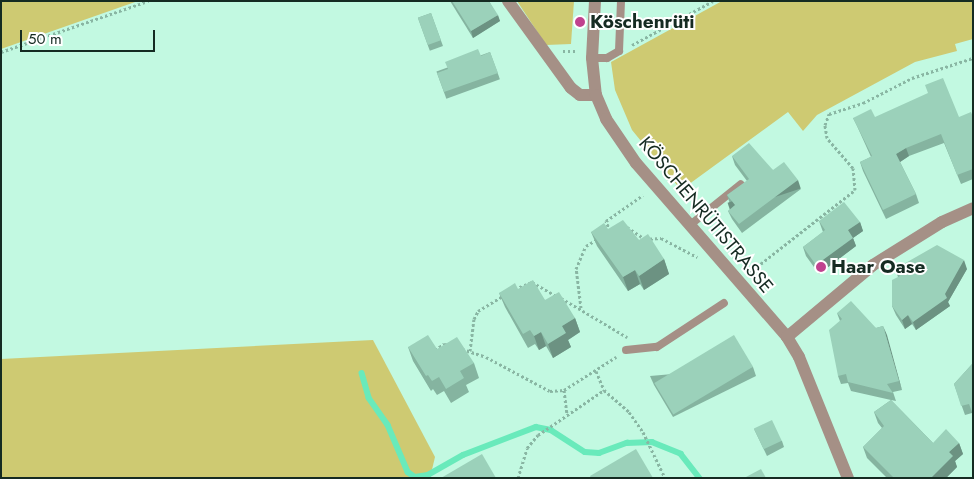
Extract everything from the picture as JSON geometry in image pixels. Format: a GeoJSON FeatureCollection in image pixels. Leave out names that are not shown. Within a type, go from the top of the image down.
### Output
{"type":"FeatureCollection","features":[{"type":"Feature","properties":{"kind":"street"},"geometry":{"type":"LineString","coordinates":[[508,1],[571,88],[580,95],[596,94],[592,58],[595,1]]}},
{"type":"Feature","properties":{"kind":"street","name":"KÖSCHENRÜTISTRASSE"},"geometry":{"type":"LineString","coordinates":[[596,94],[620,142],[787,336],[799,357],[848,478]]}},
{"type":"Feature","properties":{"kind":"street"},"geometry":{"type":"LineString","coordinates":[[787,336],[872,265],[934,227],[973,208]]}},
{"type":"Feature","properties":{"kind":"lane"},"geometry":{"type":"LineString","coordinates":[[592,58],[607,58],[619,51],[621,1]]}},
{"type":"Feature","properties":{"kind":"lane"},"geometry":{"type":"LineString","coordinates":[[690,225],[741,184]]}},
{"type":"Feature","properties":{"kind":"lane"},"geometry":{"type":"LineString","coordinates":[[626,350],[657,347],[724,303]]}},
{"type":"Feature","properties":{"kind":"path"},"geometry":{"type":"LineString","coordinates":[[1,52],[148,1]]}},
{"type":"Feature","properties":{"kind":"path"},"geometry":{"type":"LineString","coordinates":[[619,51],[712,1]]}},
{"type":"Feature","properties":{"kind":"path"},"geometry":{"type":"LineString","coordinates":[[748,273],[855,190],[853,168],[827,138],[825,124],[829,114],[863,104],[912,78],[973,58]]}},
{"type":"Feature","properties":{"kind":"path"},"geometry":{"type":"LineString","coordinates":[[610,231],[606,221],[656,185]]}},
{"type":"Feature","properties":{"kind":"path"},"geometry":{"type":"LineString","coordinates":[[622,226],[638,232],[645,239]]}},
{"type":"Feature","properties":{"kind":"path"},"geometry":{"type":"LineString","coordinates":[[581,308],[576,269],[580,257],[586,246],[617,227]]}},
{"type":"Feature","properties":{"kind":"path"},"geometry":{"type":"LineString","coordinates":[[639,246],[645,239],[661,238],[702,262]]}},
{"type":"Feature","properties":{"kind":"path"},"geometry":{"type":"LineString","coordinates":[[470,351],[474,319],[478,311],[525,282],[532,282],[581,308],[647,348]]}},
{"type":"Feature","properties":{"kind":"path"},"geometry":{"type":"LineString","coordinates":[[550,300],[556,296]]}},
{"type":"Feature","properties":{"kind":"path"},"geometry":{"type":"LineString","coordinates":[[434,350],[444,344],[470,351],[550,391],[564,390],[626,350]]}},
{"type":"Feature","properties":{"kind":"path"},"geometry":{"type":"LineString","coordinates":[[596,371],[604,390],[629,412],[643,432],[665,478]]}},
{"type":"Feature","properties":{"kind":"path"},"geometry":{"type":"LineString","coordinates":[[564,390],[567,414]]}},
{"type":"Feature","properties":{"kind":"path"},"geometry":{"type":"LineString","coordinates":[[518,478],[527,448],[538,435],[604,390]]}},
{"type":"Feature","properties":{"kind":"shaded area"},"geometry":{"type":"Polygon","coordinates":[[[1,1],[138,1],[1,49],[1,1]]]}},
{"type":"Feature","properties":{"kind":"shaded area"},"geometry":{"type":"Polygon","coordinates":[[[517,1],[574,1],[571,44],[546,45],[517,1]]]}},
{"type":"Feature","properties":{"kind":"shaded area"},"geometry":{"type":"Polygon","coordinates":[[[722,1],[973,1],[973,39],[955,44],[957,51],[915,62],[817,115],[803,131],[788,112],[681,190],[632,130],[615,90],[611,62],[722,1]]]}},
{"type":"Feature","properties":{"kind":"shaded area"},"geometry":{"type":"Polygon","coordinates":[[[373,340],[435,457],[430,478],[1,478],[1,359],[373,340]]]}},
{"type":"Feature","properties":{"kind":"building"},"geometry":{"type":"Polygon","coordinates":[[[452,1],[489,1],[498,15],[471,31],[452,1]]]}},
{"type":"Feature","properties":{"kind":"building"},"geometry":{"type":"Polygon","coordinates":[[[431,13],[441,40],[428,45],[418,18],[431,13]]]}},
{"type":"Feature","properties":{"kind":"building"},"geometry":{"type":"Polygon","coordinates":[[[478,49],[481,56],[490,52],[498,73],[444,92],[437,73],[448,69],[445,62],[478,49]]]}},
{"type":"Feature","properties":{"kind":"building"},"geometry":{"type":"Polygon","coordinates":[[[943,78],[959,117],[971,112],[973,117],[973,169],[957,175],[941,134],[906,148],[896,154],[916,194],[883,210],[860,162],[872,156],[853,118],[871,109],[875,117],[928,93],[925,85],[943,78]]]}},
{"type":"Feature","properties":{"kind":"building"},"geometry":{"type":"Polygon","coordinates":[[[749,143],[773,170],[784,162],[798,180],[739,224],[728,211],[735,205],[727,195],[749,179],[732,156],[749,143]]]}},
{"type":"Feature","properties":{"kind":"building"},"geometry":{"type":"Polygon","coordinates":[[[844,202],[860,222],[848,230],[853,238],[816,265],[803,247],[825,230],[819,221],[844,202]]]}},
{"type":"Feature","properties":{"kind":"building"},"geometry":{"type":"Polygon","coordinates":[[[623,220],[639,240],[648,234],[664,259],[639,276],[635,270],[623,277],[591,232],[604,223],[608,229],[623,220]]]}},
{"type":"Feature","properties":{"kind":"building"},"geometry":{"type":"Polygon","coordinates":[[[937,245],[964,260],[945,294],[947,298],[913,322],[908,315],[902,320],[892,306],[892,280],[900,276],[895,269],[937,245]]]}},
{"type":"Feature","properties":{"kind":"building"},"geometry":{"type":"Polygon","coordinates":[[[533,280],[545,300],[559,292],[575,318],[562,326],[566,333],[548,344],[541,332],[534,336],[530,330],[523,334],[499,293],[515,283],[518,289],[533,280]]]}},
{"type":"Feature","properties":{"kind":"building"},"geometry":{"type":"Polygon","coordinates":[[[851,301],[876,328],[883,326],[899,381],[887,384],[893,393],[848,382],[846,374],[838,376],[829,330],[842,319],[837,313],[851,301]]]}},
{"type":"Feature","properties":{"kind":"building"},"geometry":{"type":"Polygon","coordinates":[[[428,335],[437,349],[457,337],[474,363],[460,371],[464,378],[446,389],[439,377],[432,381],[428,375],[426,376],[408,347],[428,335]]]}},
{"type":"Feature","properties":{"kind":"building"},"geometry":{"type":"Polygon","coordinates":[[[734,335],[753,367],[673,415],[654,383],[734,335]]]}},
{"type":"Feature","properties":{"kind":"building"},"geometry":{"type":"Polygon","coordinates":[[[973,363],[972,412],[969,404],[961,406],[954,384],[973,363]]]}},
{"type":"Feature","properties":{"kind":"building"},"geometry":{"type":"Polygon","coordinates":[[[891,400],[933,443],[946,429],[959,443],[949,452],[953,456],[931,478],[894,478],[863,447],[884,426],[874,412],[891,400]]]}},
{"type":"Feature","properties":{"kind":"building"},"geometry":{"type":"Polygon","coordinates":[[[772,420],[782,441],[764,449],[754,428],[772,420]]]}},
{"type":"Feature","properties":{"kind":"building"},"geometry":{"type":"Polygon","coordinates":[[[636,449],[653,478],[591,478],[590,476],[636,449]]]}},
{"type":"Feature","properties":{"kind":"building"},"geometry":{"type":"Polygon","coordinates":[[[482,454],[496,478],[441,478],[482,454]]]}},
{"type":"Feature","properties":{"kind":"building"},"geometry":{"type":"Polygon","coordinates":[[[761,469],[766,478],[746,477],[761,469]]]}},
{"type":"Feature","properties":{"kind":"waterway"},"geometry":{"type":"LineString","coordinates":[[362,373],[369,398],[388,425],[408,472],[415,477],[428,475],[463,455],[536,427],[551,430],[585,452],[599,453],[627,443],[652,442],[681,454],[700,478]]}},
{"type":"Feature","properties":{"kind":"place","name":"Köschenrüti"},"geometry":{"type":"Point","coordinates":[580,22]}},
{"type":"Feature","properties":{"kind":"place","name":"Haar Oase"},"geometry":{"type":"Point","coordinates":[821,267]}}]}
